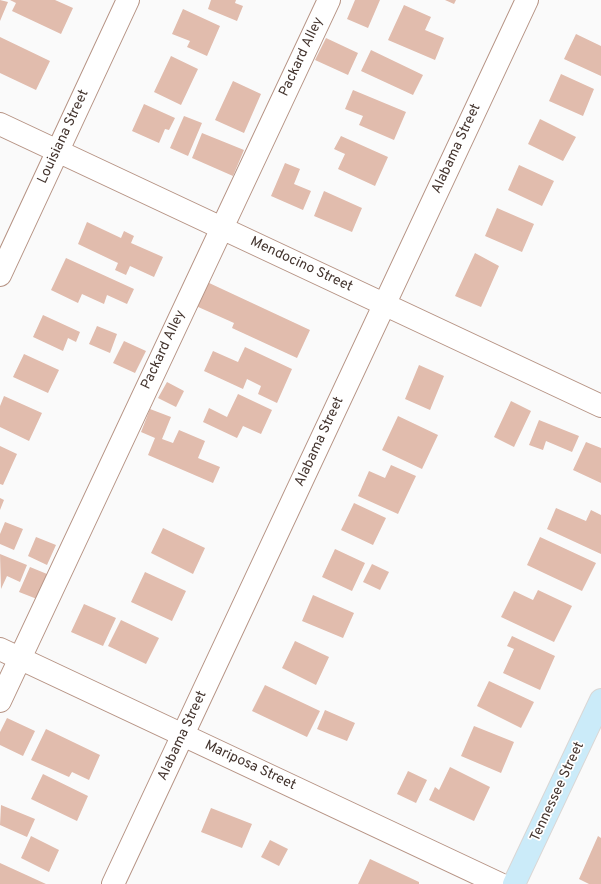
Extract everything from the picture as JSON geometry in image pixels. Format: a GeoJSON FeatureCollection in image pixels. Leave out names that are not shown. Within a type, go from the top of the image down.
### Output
{"type":"FeatureCollection","features":[{"type":"Feature","properties":{"kind":"main road","name":"Tennessee Street"},"geometry":{"type":"LineString","coordinates":[[514,884],[601,700]]}},
{"type":"Feature","properties":{"kind":"street","name":"Louisiana Street"},"geometry":{"type":"LineString","coordinates":[[0,274],[128,0]]}},
{"type":"Feature","properties":{"kind":"street","name":"Packard Alley"},"geometry":{"type":"LineString","coordinates":[[0,701],[329,0]]}},
{"type":"Feature","properties":{"kind":"street","name":"Alabama Street"},"geometry":{"type":"LineString","coordinates":[[113,884],[527,0]]}},
{"type":"Feature","properties":{"kind":"street","name":"Mendocino Street"},"geometry":{"type":"LineString","coordinates":[[0,124],[601,406]]}},
{"type":"Feature","properties":{"kind":"street","name":"Mariposa Street"},"geometry":{"type":"LineString","coordinates":[[0,649],[500,884]]}},
{"type":"Feature","properties":{"kind":"building"},"geometry":{"type":"Polygon","coordinates":[[[0,0],[8,2],[0,21],[0,0]]]}},
{"type":"Feature","properties":{"kind":"building"},"geometry":{"type":"Polygon","coordinates":[[[10,0],[55,0],[73,8],[61,34],[12,11],[16,3],[10,0]]]}},
{"type":"Feature","properties":{"kind":"building"},"geometry":{"type":"Polygon","coordinates":[[[211,0],[236,0],[235,3],[243,6],[237,21],[208,9],[211,0]]]}},
{"type":"Feature","properties":{"kind":"building"},"geometry":{"type":"Polygon","coordinates":[[[355,0],[380,0],[368,28],[347,19],[355,0]]]}},
{"type":"Feature","properties":{"kind":"building"},"geometry":{"type":"Polygon","coordinates":[[[445,0],[456,0],[454,4],[445,0]]]}},
{"type":"Feature","properties":{"kind":"building"},"geometry":{"type":"Polygon","coordinates":[[[404,5],[431,17],[425,30],[444,38],[435,60],[388,40],[404,5]]]}},
{"type":"Feature","properties":{"kind":"building"},"geometry":{"type":"Polygon","coordinates":[[[183,9],[220,26],[207,56],[187,47],[190,41],[172,34],[183,9]]]}},
{"type":"Feature","properties":{"kind":"building"},"geometry":{"type":"Polygon","coordinates":[[[576,34],[601,46],[601,76],[564,59],[576,34]]]}},
{"type":"Feature","properties":{"kind":"building"},"geometry":{"type":"Polygon","coordinates":[[[0,37],[50,61],[36,90],[0,73],[0,37]]]}},
{"type":"Feature","properties":{"kind":"building"},"geometry":{"type":"Polygon","coordinates":[[[326,38],[358,53],[348,75],[315,60],[326,38]]]}},
{"type":"Feature","properties":{"kind":"building"},"geometry":{"type":"Polygon","coordinates":[[[371,50],[423,75],[413,95],[361,71],[371,50]]]}},
{"type":"Feature","properties":{"kind":"building"},"geometry":{"type":"Polygon","coordinates":[[[171,56],[198,69],[181,105],[154,92],[171,56]]]}},
{"type":"Feature","properties":{"kind":"building"},"geometry":{"type":"Polygon","coordinates":[[[561,74],[594,89],[583,116],[549,101],[561,74]]]}},
{"type":"Feature","properties":{"kind":"building"},"geometry":{"type":"Polygon","coordinates":[[[233,81],[261,94],[244,133],[215,120],[233,81]]]}},
{"type":"Feature","properties":{"kind":"building"},"geometry":{"type":"Polygon","coordinates":[[[353,90],[406,112],[394,140],[359,125],[363,116],[345,109],[353,90]]]}},
{"type":"Feature","properties":{"kind":"building"},"geometry":{"type":"Polygon","coordinates":[[[144,104],[175,118],[169,130],[165,129],[159,143],[132,131],[144,104]]]}},
{"type":"Feature","properties":{"kind":"building"},"geometry":{"type":"Polygon","coordinates":[[[184,116],[202,123],[188,156],[170,148],[184,116]]]}},
{"type":"Feature","properties":{"kind":"building"},"geometry":{"type":"Polygon","coordinates":[[[540,119],[576,137],[563,161],[528,144],[540,119]]]}},
{"type":"Feature","properties":{"kind":"building"},"geometry":{"type":"Polygon","coordinates":[[[202,133],[244,150],[233,176],[192,158],[202,133]]]}},
{"type":"Feature","properties":{"kind":"building"},"geometry":{"type":"Polygon","coordinates":[[[341,136],[388,157],[375,186],[338,169],[345,154],[334,149],[341,136]]]}},
{"type":"Feature","properties":{"kind":"building"},"geometry":{"type":"Polygon","coordinates":[[[285,163],[300,169],[294,184],[311,191],[303,210],[271,196],[285,163]]]}},
{"type":"Feature","properties":{"kind":"building"},"geometry":{"type":"Polygon","coordinates":[[[519,165],[554,181],[542,206],[508,190],[519,165]]]}},
{"type":"Feature","properties":{"kind":"building"},"geometry":{"type":"Polygon","coordinates":[[[324,191],[362,208],[352,232],[314,216],[324,191]]]}},
{"type":"Feature","properties":{"kind":"building"},"geometry":{"type":"Polygon","coordinates":[[[497,208],[534,224],[522,252],[485,236],[497,208]]]}},
{"type":"Feature","properties":{"kind":"building"},"geometry":{"type":"Polygon","coordinates":[[[87,222],[121,238],[124,231],[134,236],[131,243],[163,257],[154,277],[130,266],[126,275],[115,270],[118,263],[78,244],[87,222]]]}},
{"type":"Feature","properties":{"kind":"building"},"geometry":{"type":"Polygon","coordinates":[[[475,253],[499,266],[481,307],[455,296],[475,253]]]}},
{"type":"Feature","properties":{"kind":"building"},"geometry":{"type":"Polygon","coordinates":[[[66,258],[134,289],[127,304],[107,295],[104,304],[82,294],[78,303],[51,290],[66,258]]]}},
{"type":"Feature","properties":{"kind":"building"},"geometry":{"type":"Polygon","coordinates":[[[207,282],[310,330],[297,358],[232,328],[234,323],[196,306],[207,282]]]}},
{"type":"Feature","properties":{"kind":"building"},"geometry":{"type":"Polygon","coordinates":[[[43,315],[80,332],[76,342],[68,338],[63,351],[33,337],[43,315]]]}},
{"type":"Feature","properties":{"kind":"building"},"geometry":{"type":"Polygon","coordinates":[[[97,326],[117,334],[110,353],[89,344],[97,326]]]}},
{"type":"Feature","properties":{"kind":"building"},"geometry":{"type":"Polygon","coordinates":[[[124,341],[146,351],[135,373],[113,363],[124,341]]]}},
{"type":"Feature","properties":{"kind":"building"},"geometry":{"type":"Polygon","coordinates":[[[245,347],[292,369],[277,403],[258,394],[261,386],[247,379],[243,389],[204,371],[213,351],[238,362],[245,347]]]}},
{"type":"Feature","properties":{"kind":"building"},"geometry":{"type":"Polygon","coordinates":[[[24,354],[59,370],[48,393],[13,377],[24,354]]]}},
{"type":"Feature","properties":{"kind":"building"},"geometry":{"type":"Polygon","coordinates":[[[419,365],[444,376],[430,410],[405,399],[419,365]]]}},
{"type":"Feature","properties":{"kind":"building"},"geometry":{"type":"Polygon","coordinates":[[[167,382],[184,391],[176,407],[158,398],[167,382]]]}},
{"type":"Feature","properties":{"kind":"building"},"geometry":{"type":"Polygon","coordinates":[[[238,394],[272,410],[261,434],[243,426],[237,438],[203,422],[209,408],[227,417],[238,394]]]}},
{"type":"Feature","properties":{"kind":"building"},"geometry":{"type":"Polygon","coordinates":[[[4,396],[42,413],[29,441],[0,427],[0,406],[4,396]]]}},
{"type":"Feature","properties":{"kind":"building"},"geometry":{"type":"Polygon","coordinates":[[[511,401],[531,411],[514,447],[494,437],[511,401]]]}},
{"type":"Feature","properties":{"kind":"building"},"geometry":{"type":"Polygon","coordinates":[[[150,409],[171,417],[162,439],[173,443],[179,430],[205,441],[198,458],[220,467],[213,483],[148,455],[155,438],[141,432],[150,409]]]}},
{"type":"Feature","properties":{"kind":"building"},"geometry":{"type":"Polygon","coordinates":[[[398,416],[438,435],[422,469],[382,450],[398,416]]]}},
{"type":"Feature","properties":{"kind":"building"},"geometry":{"type":"Polygon","coordinates":[[[539,420],[579,436],[572,452],[546,441],[543,450],[529,445],[539,420]]]}},
{"type":"Feature","properties":{"kind":"building"},"geometry":{"type":"Polygon","coordinates":[[[586,442],[601,448],[601,483],[573,470],[586,442]]]}},
{"type":"Feature","properties":{"kind":"building"},"geometry":{"type":"Polygon","coordinates":[[[0,446],[17,454],[3,485],[0,484],[0,446]]]}},
{"type":"Feature","properties":{"kind":"building"},"geometry":{"type":"Polygon","coordinates":[[[391,465],[416,476],[398,514],[358,496],[369,471],[385,478],[391,465]]]}},
{"type":"Feature","properties":{"kind":"building"},"geometry":{"type":"Polygon","coordinates":[[[0,498],[4,500],[0,510],[0,498]]]}},
{"type":"Feature","properties":{"kind":"building"},"geometry":{"type":"Polygon","coordinates":[[[354,503],[386,518],[373,545],[341,530],[354,503]]]}},
{"type":"Feature","properties":{"kind":"building"},"geometry":{"type":"Polygon","coordinates":[[[556,508],[586,521],[591,510],[601,515],[601,554],[547,529],[556,508]]]}},
{"type":"Feature","properties":{"kind":"building"},"geometry":{"type":"Polygon","coordinates":[[[5,522],[23,529],[14,550],[0,544],[0,534],[5,522]]]}},
{"type":"Feature","properties":{"kind":"building"},"geometry":{"type":"Polygon","coordinates":[[[163,528],[205,548],[193,574],[151,553],[163,528]]]}},
{"type":"Feature","properties":{"kind":"building"},"geometry":{"type":"Polygon","coordinates":[[[36,537],[56,545],[47,565],[28,556],[36,537]]]}},
{"type":"Feature","properties":{"kind":"building"},"geometry":{"type":"Polygon","coordinates":[[[540,537],[596,563],[582,591],[527,565],[540,537]]]}},
{"type":"Feature","properties":{"kind":"building"},"geometry":{"type":"Polygon","coordinates":[[[335,549],[365,563],[352,591],[322,577],[335,549]]]}},
{"type":"Feature","properties":{"kind":"building"},"geometry":{"type":"Polygon","coordinates":[[[0,554],[27,565],[20,582],[7,576],[1,589],[0,554]]]}},
{"type":"Feature","properties":{"kind":"building"},"geometry":{"type":"Polygon","coordinates":[[[372,564],[389,572],[380,590],[363,582],[372,564]]]}},
{"type":"Feature","properties":{"kind":"building"},"geometry":{"type":"Polygon","coordinates":[[[30,567],[47,574],[37,599],[19,592],[30,567]]]}},
{"type":"Feature","properties":{"kind":"building"},"geometry":{"type":"Polygon","coordinates":[[[145,572],[186,591],[172,621],[131,602],[145,572]]]}},
{"type":"Feature","properties":{"kind":"building"},"geometry":{"type":"Polygon","coordinates":[[[538,590],[572,606],[554,642],[501,617],[514,591],[533,600],[538,590]]]}},
{"type":"Feature","properties":{"kind":"building"},"geometry":{"type":"Polygon","coordinates":[[[313,595],[354,613],[343,638],[302,621],[313,595]]]}},
{"type":"Feature","properties":{"kind":"building"},"geometry":{"type":"Polygon","coordinates":[[[84,604],[116,618],[103,646],[71,632],[84,604]]]}},
{"type":"Feature","properties":{"kind":"building"},"geometry":{"type":"Polygon","coordinates":[[[121,620],[159,638],[146,664],[108,646],[121,620]]]}},
{"type":"Feature","properties":{"kind":"building"},"geometry":{"type":"Polygon","coordinates":[[[512,636],[555,656],[540,690],[503,673],[514,649],[507,646],[512,636]]]}},
{"type":"Feature","properties":{"kind":"building"},"geometry":{"type":"Polygon","coordinates":[[[295,641],[329,657],[316,685],[282,668],[295,641]]]}},
{"type":"Feature","properties":{"kind":"building"},"geometry":{"type":"Polygon","coordinates":[[[489,681],[534,702],[521,728],[477,706],[489,681]]]}},
{"type":"Feature","properties":{"kind":"building"},"geometry":{"type":"Polygon","coordinates":[[[265,685],[320,711],[307,737],[252,711],[265,685]]]}},
{"type":"Feature","properties":{"kind":"building"},"geometry":{"type":"Polygon","coordinates":[[[325,710],[355,723],[347,741],[317,729],[325,710]]]}},
{"type":"Feature","properties":{"kind":"building"},"geometry":{"type":"Polygon","coordinates":[[[7,718],[35,731],[23,756],[0,745],[0,732],[7,718]]]}},
{"type":"Feature","properties":{"kind":"building"},"geometry":{"type":"Polygon","coordinates":[[[474,726],[514,742],[501,773],[461,756],[474,726]]]}},
{"type":"Feature","properties":{"kind":"building"},"geometry":{"type":"Polygon","coordinates":[[[46,729],[100,755],[89,780],[72,772],[69,777],[31,760],[46,729]]]}},
{"type":"Feature","properties":{"kind":"building"},"geometry":{"type":"Polygon","coordinates":[[[450,767],[490,787],[474,821],[429,800],[435,787],[439,790],[450,767]]]}},
{"type":"Feature","properties":{"kind":"building"},"geometry":{"type":"Polygon","coordinates":[[[408,771],[427,780],[416,803],[397,794],[408,771]]]}},
{"type":"Feature","properties":{"kind":"building"},"geometry":{"type":"Polygon","coordinates":[[[43,774],[88,796],[77,821],[31,799],[43,774]]]}},
{"type":"Feature","properties":{"kind":"building"},"geometry":{"type":"Polygon","coordinates":[[[1,805],[35,819],[27,837],[0,825],[1,805]]]}},
{"type":"Feature","properties":{"kind":"building"},"geometry":{"type":"Polygon","coordinates":[[[211,808],[252,824],[242,848],[201,832],[211,808]]]}},
{"type":"Feature","properties":{"kind":"building"},"geometry":{"type":"Polygon","coordinates":[[[31,836],[59,850],[49,872],[21,858],[31,836]]]}},
{"type":"Feature","properties":{"kind":"building"},"geometry":{"type":"Polygon","coordinates":[[[598,836],[601,838],[601,884],[589,884],[579,879],[598,836]]]}},
{"type":"Feature","properties":{"kind":"building"},"geometry":{"type":"Polygon","coordinates":[[[270,840],[288,849],[279,866],[261,857],[270,840]]]}},
{"type":"Feature","properties":{"kind":"building"},"geometry":{"type":"Polygon","coordinates":[[[370,859],[419,882],[419,884],[358,884],[370,859]]]}},
{"type":"Feature","properties":{"kind":"building"},"geometry":{"type":"Polygon","coordinates":[[[0,863],[46,884],[0,884],[0,863]]]}}]}
